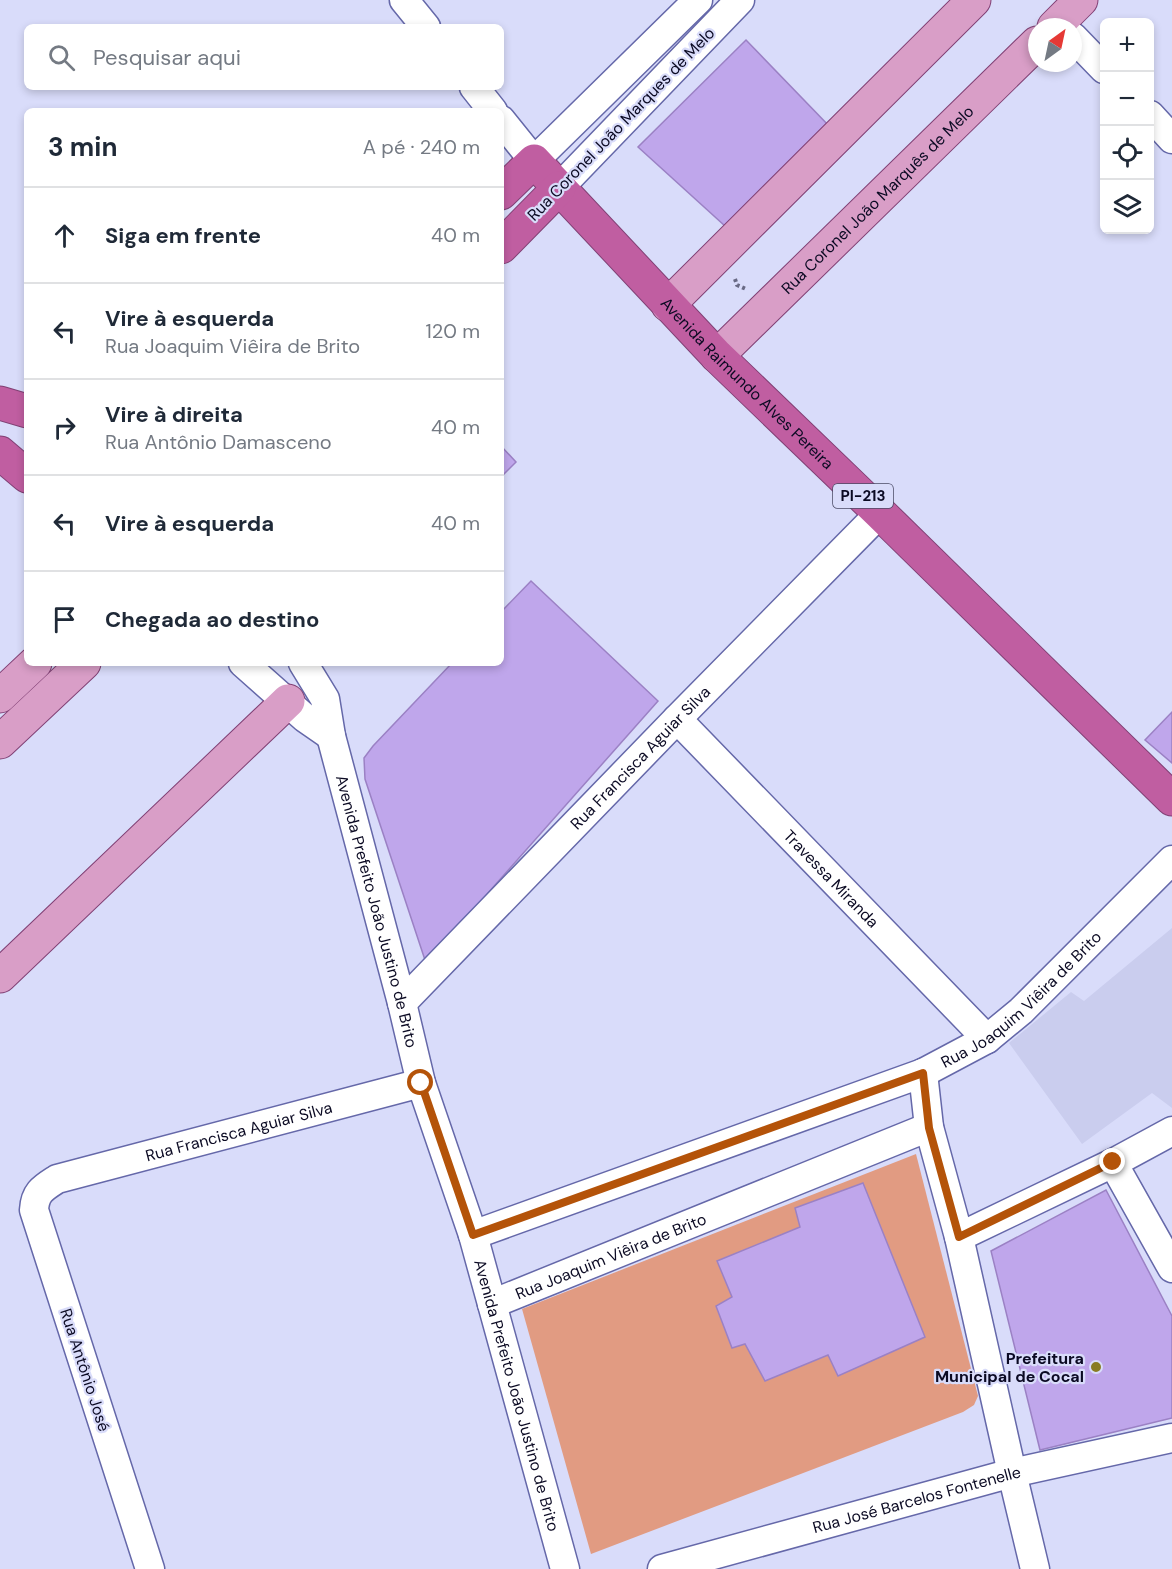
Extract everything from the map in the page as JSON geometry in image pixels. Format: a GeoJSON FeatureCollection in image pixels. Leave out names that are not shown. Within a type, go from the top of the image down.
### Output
{"type":"FeatureCollection","features":[{"type":"Feature","properties":{"kind":"highway","name":"PI-213"},"geometry":{"type":"LineString","coordinates":[[534,161],[559,188]]}},
{"type":"Feature","properties":{"kind":"highway","name":"Rua Coronel João Marques de Melo"},"geometry":{"type":"LineString","coordinates":[[504,190],[534,161]]}},
{"type":"Feature","properties":{"kind":"highway","name":"Rua Coronel João Marques de Melo"},"geometry":{"type":"LineString","coordinates":[[504,244],[559,188]]}},
{"type":"Feature","properties":{"kind":"highway","name":"Avenida Raimundo Alves Pereira"},"geometry":{"type":"LineString","coordinates":[[559,188],[717,356],[1172,799]]}},
{"type":"Feature","properties":{"kind":"highway"},"geometry":{"type":"LineString","coordinates":[[0,403],[24,410]]}},
{"type":"Feature","properties":{"kind":"highway"},"geometry":{"type":"LineString","coordinates":[[0,453],[24,473]]}},
{"type":"Feature","properties":{"kind":"main road"},"geometry":{"type":"LineString","coordinates":[[668,305],[974,0]]}},
{"type":"Feature","properties":{"kind":"main road","name":"Rua Coronel João Marquês de Melo"},"geometry":{"type":"LineString","coordinates":[[717,356],[1028,58]]}},
{"type":"Feature","properties":{"kind":"main road"},"geometry":{"type":"LineString","coordinates":[[0,696],[32,666]]}},
{"type":"Feature","properties":{"kind":"main road"},"geometry":{"type":"LineString","coordinates":[[0,742],[81,666]]}},
{"type":"Feature","properties":{"kind":"main road"},"geometry":{"type":"LineString","coordinates":[[0,976],[288,701]]}},
{"type":"Feature","properties":{"kind":"street"},"geometry":{"type":"LineString","coordinates":[[404,0],[424,24]]}},
{"type":"Feature","properties":{"kind":"street","name":"Rua Coronel João Marques de Melo"},"geometry":{"type":"LineString","coordinates":[[534,161],[698,0]]}},
{"type":"Feature","properties":{"kind":"street","name":"Rua Coronel João Marques de Melo"},"geometry":{"type":"LineString","coordinates":[[559,188],[733,2]]}},
{"type":"Feature","properties":{"kind":"street"},"geometry":{"type":"LineString","coordinates":[[1082,47],[1100,65]]}},
{"type":"Feature","properties":{"kind":"street"},"geometry":{"type":"LineString","coordinates":[[476,90],[492,108]]}},
{"type":"Feature","properties":{"kind":"street"},"geometry":{"type":"LineString","coordinates":[[1154,121],[1172,139]]}},
{"type":"Feature","properties":{"kind":"street"},"geometry":{"type":"LineString","coordinates":[[504,124],[534,161]]}},
{"type":"Feature","properties":{"kind":"street","name":"Rua Francisca Aguiar Silva"},"geometry":{"type":"LineString","coordinates":[[402,1002],[677,718],[880,513]]}},
{"type":"Feature","properties":{"kind":"street"},"geometry":{"type":"LineString","coordinates":[[247,666],[305,718],[331,736]]}},
{"type":"Feature","properties":{"kind":"street","name":"Avenida Prefeito João Justino de Brito"},"geometry":{"type":"LineString","coordinates":[[305,666],[325,699],[331,736],[402,1002],[421,1083],[473,1235],[565,1569]]}},
{"type":"Feature","properties":{"kind":"street","name":"Travessa Miranda"},"geometry":{"type":"LineString","coordinates":[[677,718],[987,1039]]}},
{"type":"Feature","properties":{"kind":"street","name":"Rua Joaquim Viêira de Brito"},"geometry":{"type":"LineString","coordinates":[[473,1235],[923,1073],[987,1039],[1021,1011],[1172,860]]}},
{"type":"Feature","properties":{"kind":"street"},"geometry":{"type":"LineString","coordinates":[[923,1073],[929,1128],[959,1237],[1035,1569]]}},
{"type":"Feature","properties":{"kind":"street","name":"Rua Francisca Aguiar Silva"},"geometry":{"type":"LineString","coordinates":[[57,1179],[421,1083]]}},
{"type":"Feature","properties":{"kind":"street","name":"Rua Joaquim Viêira de Brito"},"geometry":{"type":"LineString","coordinates":[[492,1304],[929,1128]]}},
{"type":"Feature","properties":{"kind":"street"},"geometry":{"type":"LineString","coordinates":[[959,1237],[1172,1131]]}},
{"type":"Feature","properties":{"kind":"street"},"geometry":{"type":"LineString","coordinates":[[1113,1162],[1172,1268]]}},
{"type":"Feature","properties":{"kind":"street","name":"Rua Antônio José"},"geometry":{"type":"LineString","coordinates":[[57,1179],[41,1188],[35,1197],[34,1210],[150,1569]]}},
{"type":"Feature","properties":{"kind":"street","name":"Rua José Barcelos Fontenelle"},"geometry":{"type":"LineString","coordinates":[[662,1569],[1012,1473],[1172,1438]]}},
{"type":"Feature","properties":{"kind":"path"},"geometry":{"type":"LineString","coordinates":[[732,270],[736,285],[750,291]]}},
{"type":"Feature","properties":{"kind":"shaded area"},"geometry":{"type":"Polygon","coordinates":[[[1172,928],[1172,1108],[1152,1093],[1082,1144],[1009,1043],[1071,992],[1084,1001],[1172,928]]]}},
{"type":"Feature","properties":{"kind":"shaded area"},"geometry":{"type":"Polygon","coordinates":[[[916,1154],[978,1396],[974,1405],[963,1412],[591,1554],[522,1309],[916,1154]]]}},
{"type":"Feature","properties":{"kind":"building"},"geometry":{"type":"Polygon","coordinates":[[[746,40],[831,128],[725,226],[638,147],[746,40]]]}},
{"type":"Feature","properties":{"kind":"building"},"geometry":{"type":"Polygon","coordinates":[[[504,449],[516,462],[504,474],[504,449]]]}},
{"type":"Feature","properties":{"kind":"building"},"geometry":{"type":"Polygon","coordinates":[[[531,581],[658,701],[426,963],[365,779],[364,758],[449,666],[504,666],[504,609],[531,581]]]}},
{"type":"Feature","properties":{"kind":"building"},"geometry":{"type":"Polygon","coordinates":[[[1172,712],[1172,763],[1145,740],[1172,712]]]}},
{"type":"Feature","properties":{"kind":"building"},"geometry":{"type":"Polygon","coordinates":[[[863,1183],[925,1337],[838,1376],[828,1355],[765,1381],[745,1344],[732,1348],[716,1306],[732,1297],[717,1261],[800,1227],[795,1208],[863,1183]]]}},
{"type":"Feature","properties":{"kind":"building","name":"Prefeitura Municipal de Cocal"},"geometry":{"type":"Polygon","coordinates":[[[1106,1190],[1172,1316],[1172,1418],[1040,1450],[991,1251],[1106,1190]]]}},
{"type":"Feature","properties":{"kind":"place","name":"Prefeitura Municipal de Cocal"},"geometry":{"type":"Point","coordinates":[1096,1367]}},
{"type":"Feature","properties":{"kind":"route"},"geometry":{"type":"LineString","coordinates":[[421,1083],[473,1235],[923,1073],[929,1128],[959,1237],[1113,1162]]}}]}
